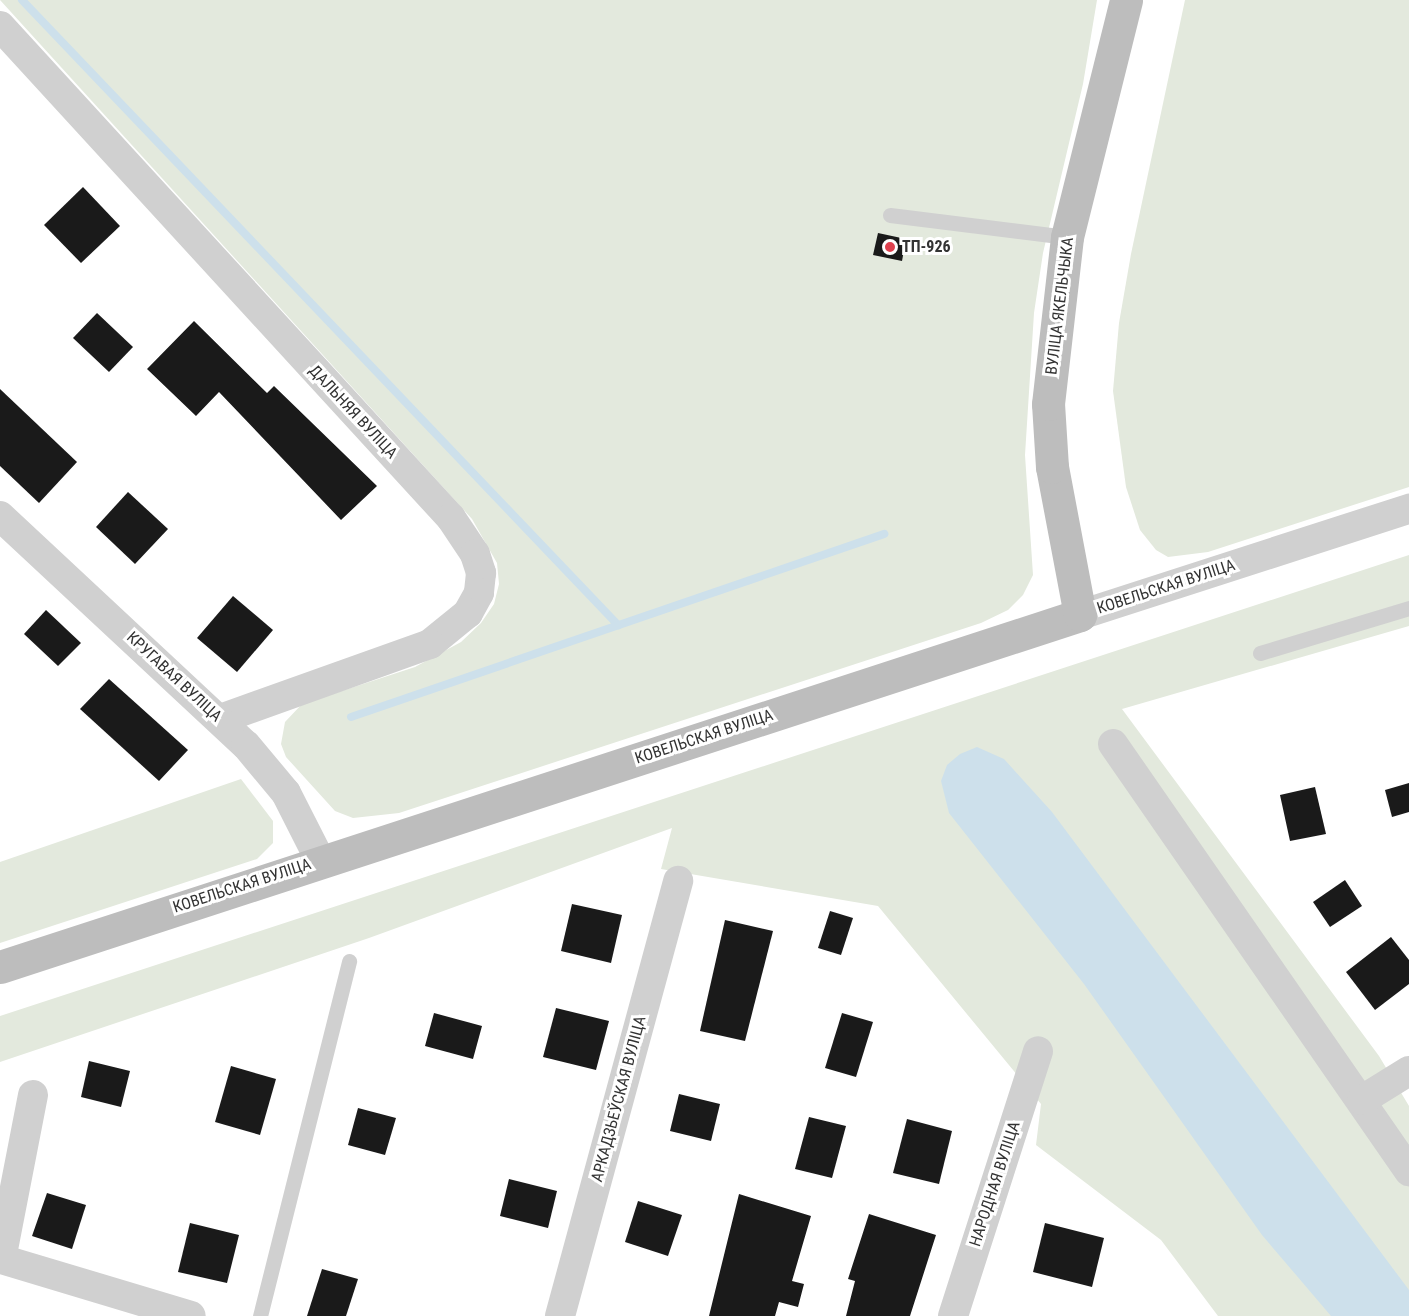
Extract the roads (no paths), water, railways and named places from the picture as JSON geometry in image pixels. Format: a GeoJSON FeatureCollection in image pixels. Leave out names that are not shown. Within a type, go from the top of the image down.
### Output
{"type":"FeatureCollection","features":[{"type":"Feature","properties":{"kind":"main road","name":"ВУЛІЦА ЯКЕЛЬЧЫКА"},"geometry":{"type":"LineString","coordinates":[[1080,615],[1052,466],[1048,404],[1067,237],[1126,0]]}},
{"type":"Feature","properties":{"kind":"main road","name":"КОВЕЛЬСКАЯ ВУЛІЦА"},"geometry":{"type":"LineString","coordinates":[[0,967],[320,860],[1080,615]]}},
{"type":"Feature","properties":{"kind":"street","name":"ДАЛЬНЯЯ ВУЛІЦА"},"geometry":{"type":"LineString","coordinates":[[0,26],[451,518],[475,554],[481,573],[479,593],[468,613],[430,644],[220,719]]}},
{"type":"Feature","properties":{"kind":"street","name":"КОВЕЛЬСКАЯ ВУЛІЦА"},"geometry":{"type":"LineString","coordinates":[[1080,615],[1409,509]]}},
{"type":"Feature","properties":{"kind":"street","name":"КРУГАВАЯ ВУЛІЦА"},"geometry":{"type":"LineString","coordinates":[[0,516],[220,719],[286,793],[320,860]]}},
{"type":"Feature","properties":{"kind":"street"},"geometry":{"type":"LineString","coordinates":[[1113,744],[1362,1100],[1409,1171]]}},
{"type":"Feature","properties":{"kind":"street","name":"АРКАДЗЬЕЎСКАЯ ВУЛІЦА"},"geometry":{"type":"LineString","coordinates":[[560,1316],[678,881]]}},
{"type":"Feature","properties":{"kind":"street","name":"НАРОДНАЯ ВУЛІЦА"},"geometry":{"type":"LineString","coordinates":[[953,1316],[1038,1051]]}},
{"type":"Feature","properties":{"kind":"street"},"geometry":{"type":"LineString","coordinates":[[1362,1100],[1409,1071]]}},
{"type":"Feature","properties":{"kind":"street"},"geometry":{"type":"LineString","coordinates":[[33,1095],[1,1259],[191,1316]]}},
{"type":"Feature","properties":{"kind":"lane"},"geometry":{"type":"LineString","coordinates":[[890,215],[1067,237]]}},
{"type":"Feature","properties":{"kind":"lane"},"geometry":{"type":"LineString","coordinates":[[1260,653],[1409,609]]}},
{"type":"Feature","properties":{"kind":"lane"},"geometry":{"type":"LineString","coordinates":[[260,1316],[349,961]]}},
{"type":"Feature","properties":{"kind":"water"},"geometry":{"type":"Polygon","coordinates":[[[977,747],[1004,759],[1052,812],[1409,1290],[1409,1316],[1331,1316],[1262,1235],[1084,984],[949,813],[941,781],[947,765],[960,754],[977,747]]]}},
{"type":"Feature","properties":{"kind":"waterway"},"geometry":{"type":"LineString","coordinates":[[22,0],[618,625]]}},
{"type":"Feature","properties":{"kind":"waterway"},"geometry":{"type":"LineString","coordinates":[[351,717],[884,534]]}},
{"type":"Feature","properties":{"kind":"place","name":"ТП-926"},"geometry":{"type":"Point","coordinates":[890,247]}}]}
